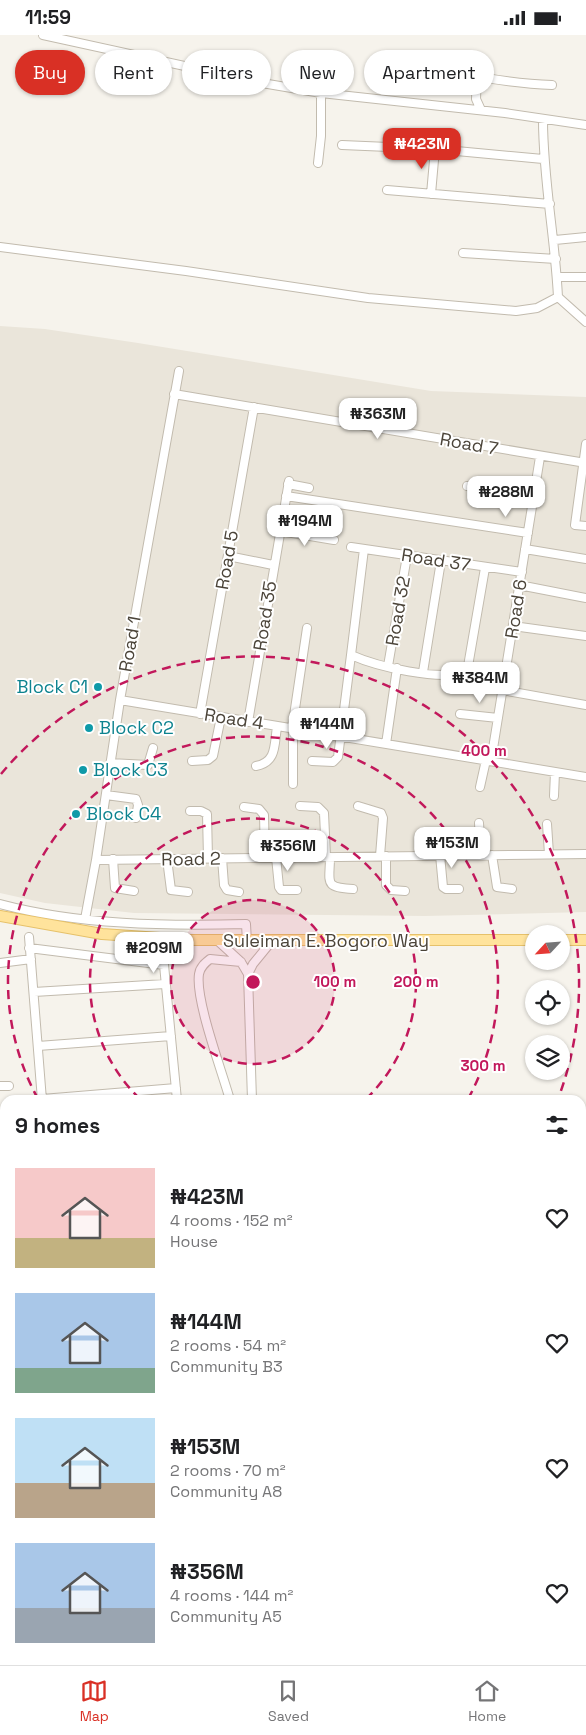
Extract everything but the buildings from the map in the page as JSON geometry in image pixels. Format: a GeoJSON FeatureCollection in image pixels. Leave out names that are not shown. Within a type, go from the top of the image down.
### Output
{"type":"FeatureCollection","features":[{"type":"Feature","properties":{"kind":"main road","name":"Suleiman E. Bogoro Way"},"geometry":{"type":"LineString","coordinates":[[0,916],[62,929],[102,934],[218,941],[525,940]]}},
{"type":"Feature","properties":{"kind":"main road"},"geometry":{"type":"LineString","coordinates":[[570,940],[586,939]]}},
{"type":"Feature","properties":{"kind":"street"},"geometry":{"type":"LineString","coordinates":[[43,35],[281,86]]}},
{"type":"Feature","properties":{"kind":"street"},"geometry":{"type":"LineString","coordinates":[[494,79],[528,84],[552,85]]}},
{"type":"Feature","properties":{"kind":"street"},"geometry":{"type":"LineString","coordinates":[[318,163],[321,136],[321,95]]}},
{"type":"Feature","properties":{"kind":"street"},"geometry":{"type":"LineString","coordinates":[[340,95],[481,110],[586,125]]}},
{"type":"Feature","properties":{"kind":"street"},"geometry":{"type":"LineString","coordinates":[[476,95],[481,110]]}},
{"type":"Feature","properties":{"kind":"street"},"geometry":{"type":"LineString","coordinates":[[543,120],[543,159],[555,239],[558,297],[586,322]]}},
{"type":"Feature","properties":{"kind":"street"},"geometry":{"type":"LineString","coordinates":[[342,145],[435,149],[543,159]]}},
{"type":"Feature","properties":{"kind":"street"},"geometry":{"type":"LineString","coordinates":[[431,193],[435,149]]}},
{"type":"Feature","properties":{"kind":"street"},"geometry":{"type":"LineString","coordinates":[[387,190],[550,203]]}},
{"type":"Feature","properties":{"kind":"street"},"geometry":{"type":"LineString","coordinates":[[555,239],[586,237]]}},
{"type":"Feature","properties":{"kind":"street"},"geometry":{"type":"LineString","coordinates":[[0,247],[46,251],[368,299],[516,311],[537,308],[558,297]]}},
{"type":"Feature","properties":{"kind":"street"},"geometry":{"type":"LineString","coordinates":[[463,253],[556,259]]}},
{"type":"Feature","properties":{"kind":"street"},"geometry":{"type":"LineString","coordinates":[[557,277],[586,277]]}},
{"type":"Feature","properties":{"kind":"street","name":"Road 1"},"geometry":{"type":"LineString","coordinates":[[85,919],[96,860],[120,699],[178,371]]}},
{"type":"Feature","properties":{"kind":"street","name":"Road 7"},"geometry":{"type":"LineString","coordinates":[[174,394],[540,457],[585,463]]}},
{"type":"Feature","properties":{"kind":"street","name":"Road 5"},"geometry":{"type":"LineString","coordinates":[[200,714],[254,407]]}},
{"type":"Feature","properties":{"kind":"street"},"geometry":{"type":"LineString","coordinates":[[586,444],[585,463],[575,525],[586,526]]}},
{"type":"Feature","properties":{"kind":"street","name":"Road 6"},"geometry":{"type":"LineString","coordinates":[[480,787],[498,718],[540,457]]}},
{"type":"Feature","properties":{"kind":"street","name":"Road 35"},"geometry":{"type":"LineString","coordinates":[[248,722],[288,483],[309,488]]}},
{"type":"Feature","properties":{"kind":"street"},"geometry":{"type":"LineString","coordinates":[[467,486],[534,496]]}},
{"type":"Feature","properties":{"kind":"street"},"geometry":{"type":"LineString","coordinates":[[286,496],[528,533]]}},
{"type":"Feature","properties":{"kind":"street"},"geometry":{"type":"LineString","coordinates":[[280,531],[334,540]]}},
{"type":"Feature","properties":{"kind":"street","name":"Road 37"},"geometry":{"type":"LineString","coordinates":[[351,547],[522,572]]}},
{"type":"Feature","properties":{"kind":"street"},"geometry":{"type":"LineString","coordinates":[[312,761],[336,760],[364,549]]}},
{"type":"Feature","properties":{"kind":"street"},"geometry":{"type":"LineString","coordinates":[[525,549],[586,559]]}},
{"type":"Feature","properties":{"kind":"street"},"geometry":{"type":"LineString","coordinates":[[228,556],[273,565]]}},
{"type":"Feature","properties":{"kind":"street","name":"Road 32"},"geometry":{"type":"LineString","coordinates":[[388,666],[408,556]]}},
{"type":"Feature","properties":{"kind":"street"},"geometry":{"type":"LineString","coordinates":[[423,672],[441,561]]}},
{"type":"Feature","properties":{"kind":"street"},"geometry":{"type":"LineString","coordinates":[[466,673],[485,568]]}},
{"type":"Feature","properties":{"kind":"street"},"geometry":{"type":"LineString","coordinates":[[519,585],[586,598]]}},
{"type":"Feature","properties":{"kind":"street"},"geometry":{"type":"LineString","coordinates":[[513,626],[586,637]]}},
{"type":"Feature","properties":{"kind":"street"},"geometry":{"type":"LineString","coordinates":[[293,784],[293,729],[307,628]]}},
{"type":"Feature","properties":{"kind":"street"},"geometry":{"type":"LineString","coordinates":[[351,655],[397,668],[446,676],[466,673],[504,680]]}},
{"type":"Feature","properties":{"kind":"street"},"geometry":{"type":"LineString","coordinates":[[386,744],[397,668]]}},
{"type":"Feature","properties":{"kind":"street"},"geometry":{"type":"LineString","coordinates":[[502,690],[586,705]]}},
{"type":"Feature","properties":{"kind":"street","name":"Road 4"},"geometry":{"type":"LineString","coordinates":[[120,699],[200,714],[586,777]]}},
{"type":"Feature","properties":{"kind":"street"},"geometry":{"type":"LineString","coordinates":[[460,713],[498,718]]}},
{"type":"Feature","properties":{"kind":"street"},"geometry":{"type":"LineString","coordinates":[[192,761],[208,760],[212,756],[222,717]]}},
{"type":"Feature","properties":{"kind":"street"},"geometry":{"type":"LineString","coordinates":[[256,766],[266,764],[270,760],[278,727]]}},
{"type":"Feature","properties":{"kind":"street"},"geometry":{"type":"LineString","coordinates":[[110,763],[148,765],[153,749]]}},
{"type":"Feature","properties":{"kind":"street"},"geometry":{"type":"LineString","coordinates":[[554,796],[555,772]]}},
{"type":"Feature","properties":{"kind":"street"},"geometry":{"type":"LineString","coordinates":[[106,795],[136,799],[138,805],[136,819]]}},
{"type":"Feature","properties":{"kind":"street"},"geometry":{"type":"LineString","coordinates":[[300,806],[318,807],[324,813],[330,882],[335,888],[353,889]]}},
{"type":"Feature","properties":{"kind":"street"},"geometry":{"type":"LineString","coordinates":[[358,806],[381,813],[383,818],[383,856],[386,885],[391,890],[406,891]]}},
{"type":"Feature","properties":{"kind":"street"},"geometry":{"type":"LineString","coordinates":[[244,807],[259,809],[264,815],[265,858]]}},
{"type":"Feature","properties":{"kind":"street"},"geometry":{"type":"LineString","coordinates":[[190,811],[201,811],[207,814],[208,858]]}},
{"type":"Feature","properties":{"kind":"street"},"geometry":{"type":"LineString","coordinates":[[480,823],[480,855]]}},
{"type":"Feature","properties":{"kind":"street"},"geometry":{"type":"LineString","coordinates":[[547,824],[549,854]]}},
{"type":"Feature","properties":{"kind":"street","name":"Road 2"},"geometry":{"type":"LineString","coordinates":[[96,860],[586,854]]}},
{"type":"Feature","properties":{"kind":"street"},"geometry":{"type":"LineString","coordinates":[[440,855],[441,883],[446,889],[459,889]]}},
{"type":"Feature","properties":{"kind":"street"},"geometry":{"type":"LineString","coordinates":[[492,855],[497,887],[512,889]]}},
{"type":"Feature","properties":{"kind":"street"},"geometry":{"type":"LineString","coordinates":[[276,857],[279,887],[281,890],[297,890]]}},
{"type":"Feature","properties":{"kind":"street"},"geometry":{"type":"LineString","coordinates":[[222,858],[225,888],[239,892]]}},
{"type":"Feature","properties":{"kind":"street"},"geometry":{"type":"LineString","coordinates":[[113,859],[115,888],[134,891]]}},
{"type":"Feature","properties":{"kind":"street"},"geometry":{"type":"LineString","coordinates":[[167,859],[171,890],[188,891]]}},
{"type":"Feature","properties":{"kind":"street","name":"Suleiman E. Bogoro Way"},"geometry":{"type":"LineString","coordinates":[[0,903],[32,911],[85,919],[171,925],[246,924],[247,942]]}},
{"type":"Feature","properties":{"kind":"street"},"geometry":{"type":"LineString","coordinates":[[29,937],[42,1095]]}},
{"type":"Feature","properties":{"kind":"street"},"geometry":{"type":"LineString","coordinates":[[218,941],[241,962],[248,974]]}},
{"type":"Feature","properties":{"kind":"street"},"geometry":{"type":"LineString","coordinates":[[252,1095],[248,974],[253,963],[271,942]]}},
{"type":"Feature","properties":{"kind":"street"},"geometry":{"type":"LineString","coordinates":[[29,948],[160,963],[165,968],[177,1095]]}},
{"type":"Feature","properties":{"kind":"street"},"geometry":{"type":"LineString","coordinates":[[0,963],[31,959]]}},
{"type":"Feature","properties":{"kind":"street"},"geometry":{"type":"LineString","coordinates":[[228,1095],[202,1008],[199,974],[200,968],[210,959],[241,962]]}},
{"type":"Feature","properties":{"kind":"street"},"geometry":{"type":"LineString","coordinates":[[34,992],[165,984]]}},
{"type":"Feature","properties":{"kind":"street"},"geometry":{"type":"LineString","coordinates":[[38,1046],[171,1035]]}},
{"type":"Feature","properties":{"kind":"street"},"geometry":{"type":"LineString","coordinates":[[0,1086],[9,1086]]}},
{"type":"Feature","properties":{"kind":"street"},"geometry":{"type":"LineString","coordinates":[[111,1095],[176,1088]]}},
{"type":"Feature","properties":{"kind":"street"},"geometry":{"type":"LineString","coordinates":[[147,1090],[148,1095]]}},
{"type":"Feature","properties":{"kind":"shaded area"},"geometry":{"type":"Polygon","coordinates":[[[0,326],[45,329],[138,343],[431,391],[586,397],[586,912],[425,916],[134,913],[45,903],[0,893],[0,326]]]}},
{"type":"Feature","properties":{"kind":"place","name":"Block C1"},"geometry":{"type":"Point","coordinates":[98,687]}},
{"type":"Feature","properties":{"kind":"place","name":"Block C2"},"geometry":{"type":"Point","coordinates":[89,728]}},
{"type":"Feature","properties":{"kind":"place","name":"Block C3"},"geometry":{"type":"Point","coordinates":[83,770]}},
{"type":"Feature","properties":{"kind":"place","name":"Block C4"},"geometry":{"type":"Point","coordinates":[76,814]}}]}
